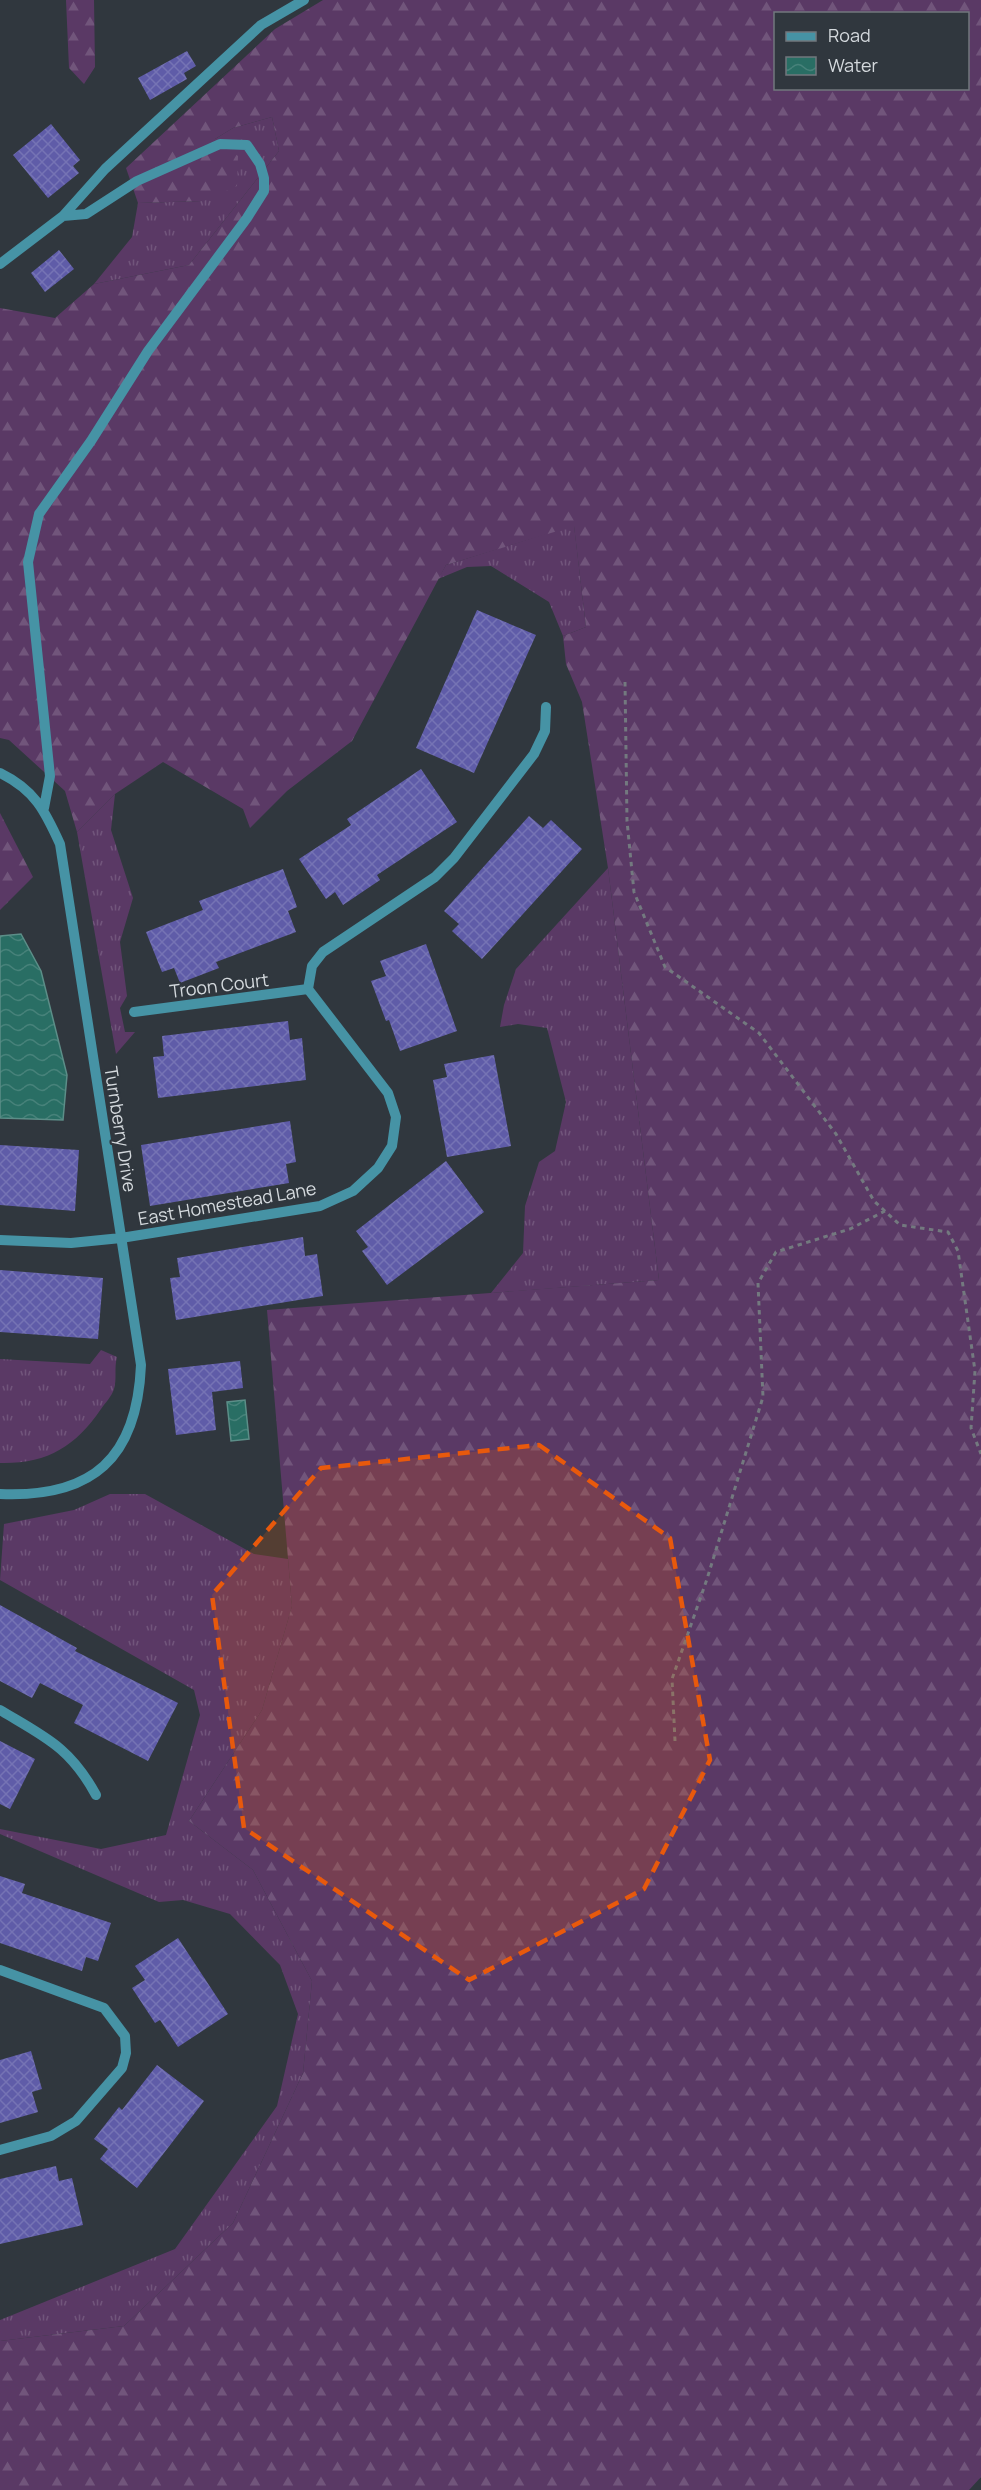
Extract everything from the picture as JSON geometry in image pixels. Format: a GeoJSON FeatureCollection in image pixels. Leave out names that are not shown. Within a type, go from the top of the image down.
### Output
{"type":"FeatureCollection","features":[{"type":"Feature","properties":{"kind":"street"},"geometry":{"type":"LineString","coordinates":[[0,264],[63,216],[105,169],[200,79],[261,26],[304,0]]}},
{"type":"Feature","properties":{"kind":"street"},"geometry":{"type":"LineString","coordinates":[[44,808],[50,776],[28,562],[39,514],[91,441],[148,351],[247,218],[264,191],[264,178],[260,164],[247,145],[220,144],[137,181],[86,214],[63,216]]}},
{"type":"Feature","properties":{"kind":"street"},"geometry":{"type":"LineString","coordinates":[[308,990],[312,966],[323,952],[435,877],[454,858],[534,754],[544,731],[546,706]]}},
{"type":"Feature","properties":{"kind":"street","name":"Turnberry Drive"},"geometry":{"type":"LineString","coordinates":[[0,773],[27,791],[44,808],[60,844],[141,1365],[140,1397],[129,1434],[105,1466],[72,1486],[33,1495],[0,1494]]}},
{"type":"Feature","properties":{"kind":"street","name":"Troon Court"},"geometry":{"type":"LineString","coordinates":[[134,1012],[308,990]]}},
{"type":"Feature","properties":{"kind":"street","name":"East Homestead Lane"},"geometry":{"type":"LineString","coordinates":[[0,1240],[70,1243],[121,1238],[320,1206],[353,1191],[378,1168],[392,1146],[396,1118],[388,1093],[308,990]]}},
{"type":"Feature","properties":{"kind":"street"},"geometry":{"type":"LineString","coordinates":[[0,1710],[70,1754],[82,1769],[96,1795]]}},
{"type":"Feature","properties":{"kind":"street"},"geometry":{"type":"LineString","coordinates":[[0,1970],[104,2008],[125,2036],[126,2053],[122,2068],[76,2121],[51,2136],[0,2150]]}},
{"type":"Feature","properties":{"kind":"path"},"geometry":{"type":"LineString","coordinates":[[625,682],[627,820],[634,892],[665,967],[759,1034],[836,1134],[874,1201],[900,1225],[948,1232],[958,1251],[975,1371],[971,1428],[981,1454]]}},
{"type":"Feature","properties":{"kind":"path"},"geometry":{"type":"LineString","coordinates":[[675,1741],[672,1679],[707,1579],[763,1397],[758,1283],[776,1252],[850,1229],[885,1211]]}},
{"type":"Feature","properties":{"kind":"highlighted area"},"geometry":{"type":"Polygon","coordinates":[[[539,1445],[670,1538],[710,1760],[644,1889],[469,1980],[244,1828],[212,1595],[321,1468],[539,1445]]]}},
{"type":"Feature","properties":{"kind":"green space"},"geometry":{"type":"Polygon","coordinates":[[[66,0],[94,0],[95,67],[84,84],[69,68],[66,0]]]}},
{"type":"Feature","properties":{"kind":"green space"},"geometry":{"type":"Polygon","coordinates":[[[323,0],[981,0],[981,2477],[969,2490],[0,2490],[0,2341],[124,2326],[233,2223],[303,2073],[312,1981],[253,1870],[189,1821],[262,1710],[292,1606],[267,1310],[659,1280],[608,868],[582,702],[566,664],[563,636],[586,627],[574,526],[446,565],[352,741],[287,791],[250,828],[243,809],[163,762],[115,794],[77,832],[65,791],[9,740],[0,738],[0,308],[55,318],[94,284],[189,265],[279,151],[272,117],[233,128],[215,139],[238,156],[237,186],[204,201],[138,203],[126,168],[275,29],[323,0]]]}},
{"type":"Feature","properties":{"kind":"green space"},"geometry":{"type":"Polygon","coordinates":[[[272,117],[279,151],[189,265],[94,284],[132,237],[138,203],[203,201],[215,139],[233,128],[272,117]]]}},
{"type":"Feature","properties":{"kind":"green space"},"geometry":{"type":"Polygon","coordinates":[[[574,525],[586,627],[563,636],[549,602],[491,566],[467,567],[438,579],[446,565],[574,525]]]}},
{"type":"Feature","properties":{"kind":"green space"},"geometry":{"type":"Polygon","coordinates":[[[115,794],[111,830],[133,898],[120,942],[127,996],[120,1008],[125,1032],[135,1032],[116,1054],[77,832],[115,794]]]}},
{"type":"Feature","properties":{"kind":"green space"},"geometry":{"type":"Polygon","coordinates":[[[0,813],[33,877],[0,910],[0,813]]]}},
{"type":"Feature","properties":{"kind":"green space"},"geometry":{"type":"Polygon","coordinates":[[[608,868],[659,1280],[491,1293],[523,1253],[525,1206],[539,1162],[555,1151],[566,1102],[547,1028],[518,1024],[500,1027],[504,1005],[516,969],[608,868]]]}},
{"type":"Feature","properties":{"kind":"green space"},"geometry":{"type":"Polygon","coordinates":[[[101,1350],[117,1357],[115,1385],[110,1397],[81,1434],[58,1451],[46,1456],[17,1463],[0,1463],[0,1359],[90,1364],[101,1350]]]}},
{"type":"Feature","properties":{"kind":"green space"},"geometry":{"type":"Polygon","coordinates":[[[110,1494],[145,1494],[254,1554],[288,1559],[292,1606],[262,1710],[189,1821],[253,1870],[312,1981],[303,2073],[233,2223],[124,2326],[0,2341],[0,2320],[175,2249],[277,2106],[298,2014],[280,1965],[230,1914],[183,1900],[159,1902],[0,1834],[0,1829],[101,1849],[166,1835],[200,1715],[194,1690],[0,1580],[4,1524],[74,1510],[110,1494]]]}},
{"type":"Feature","properties":{"kind":"water"},"geometry":{"type":"Polygon","coordinates":[[[21,934],[41,971],[67,1075],[63,1120],[0,1118],[0,936],[21,934]]]}},
{"type":"Feature","properties":{"kind":"water"},"geometry":{"type":"Polygon","coordinates":[[[245,1400],[249,1439],[231,1441],[227,1402],[245,1400]]]}},
{"type":"Feature","properties":{"kind":"building"},"geometry":{"type":"Polygon","coordinates":[[[187,51],[196,66],[184,73],[187,79],[150,100],[138,78],[187,51]]]}},
{"type":"Feature","properties":{"kind":"building"},"geometry":{"type":"Polygon","coordinates":[[[51,124],[80,160],[73,166],[79,173],[48,198],[13,155],[51,124]]]}},
{"type":"Feature","properties":{"kind":"building"},"geometry":{"type":"Polygon","coordinates":[[[59,250],[74,269],[45,292],[31,273],[59,250]]]}},
{"type":"Feature","properties":{"kind":"building"},"geometry":{"type":"Polygon","coordinates":[[[477,610],[536,635],[474,773],[416,748],[477,610]]]}},
{"type":"Feature","properties":{"kind":"building"},"geometry":{"type":"Polygon","coordinates":[[[421,769],[457,822],[377,875],[380,880],[343,905],[335,892],[326,899],[299,859],[351,825],[347,819],[421,769]]]}},
{"type":"Feature","properties":{"kind":"building"},"geometry":{"type":"Polygon","coordinates":[[[529,816],[543,828],[551,820],[582,849],[482,959],[452,931],[459,924],[444,911],[529,816]]]}},
{"type":"Feature","properties":{"kind":"building"},"geometry":{"type":"Polygon","coordinates":[[[283,869],[297,907],[288,911],[296,932],[216,962],[219,968],[180,983],[174,968],[162,972],[146,932],[203,910],[199,901],[283,869]]]}},
{"type":"Feature","properties":{"kind":"building"},"geometry":{"type":"Polygon","coordinates":[[[426,944],[457,1031],[400,1051],[371,981],[386,976],[380,961],[426,944]]]}},
{"type":"Feature","properties":{"kind":"building"},"geometry":{"type":"Polygon","coordinates":[[[288,1021],[290,1040],[302,1038],[306,1080],[158,1098],[153,1057],[164,1056],[162,1036],[288,1021]]]}},
{"type":"Feature","properties":{"kind":"building"},"geometry":{"type":"Polygon","coordinates":[[[494,1055],[511,1146],[447,1157],[433,1080],[447,1077],[444,1064],[494,1055]]]}},
{"type":"Feature","properties":{"kind":"building"},"geometry":{"type":"Polygon","coordinates":[[[290,1121],[296,1162],[286,1164],[289,1183],[150,1206],[141,1145],[290,1121]]]}},
{"type":"Feature","properties":{"kind":"building"},"geometry":{"type":"Polygon","coordinates":[[[0,1145],[79,1150],[75,1211],[0,1205],[0,1145]]]}},
{"type":"Feature","properties":{"kind":"building"},"geometry":{"type":"Polygon","coordinates":[[[446,1161],[484,1212],[387,1285],[362,1251],[368,1247],[356,1231],[446,1161]]]}},
{"type":"Feature","properties":{"kind":"building"},"geometry":{"type":"Polygon","coordinates":[[[303,1237],[305,1256],[317,1254],[323,1296],[176,1320],[170,1278],[180,1277],[177,1258],[303,1237]]]}},
{"type":"Feature","properties":{"kind":"building"},"geometry":{"type":"Polygon","coordinates":[[[0,1270],[103,1278],[98,1339],[0,1332],[0,1270]]]}},
{"type":"Feature","properties":{"kind":"building"},"geometry":{"type":"Polygon","coordinates":[[[240,1361],[243,1388],[212,1392],[216,1430],[176,1435],[168,1369],[240,1361]]]}},
{"type":"Feature","properties":{"kind":"building"},"geometry":{"type":"Polygon","coordinates":[[[0,1605],[77,1648],[75,1651],[178,1703],[148,1761],[74,1723],[83,1705],[40,1683],[32,1698],[0,1681],[0,1605]]]}},
{"type":"Feature","properties":{"kind":"building"},"geometry":{"type":"Polygon","coordinates":[[[0,1741],[35,1759],[10,1809],[0,1804],[0,1741]]]}},
{"type":"Feature","properties":{"kind":"building"},"geometry":{"type":"Polygon","coordinates":[[[0,1876],[25,1884],[22,1893],[111,1923],[98,1961],[86,1957],[82,1971],[0,1943],[0,1876]]]}},
{"type":"Feature","properties":{"kind":"building"},"geometry":{"type":"Polygon","coordinates":[[[178,1938],[228,2014],[178,2047],[160,2020],[155,2023],[132,1988],[145,1980],[135,1966],[178,1938]]]}},
{"type":"Feature","properties":{"kind":"building"},"geometry":{"type":"Polygon","coordinates":[[[31,2051],[42,2089],[32,2092],[38,2112],[0,2123],[0,2060],[31,2051]]]}},
{"type":"Feature","properties":{"kind":"building"},"geometry":{"type":"Polygon","coordinates":[[[157,2065],[204,2101],[137,2188],[100,2159],[108,2149],[94,2139],[119,2107],[122,2110],[157,2065]]]}},
{"type":"Feature","properties":{"kind":"building"},"geometry":{"type":"Polygon","coordinates":[[[56,2166],[59,2181],[72,2178],[83,2225],[0,2244],[0,2179],[56,2166]]]}}]}
